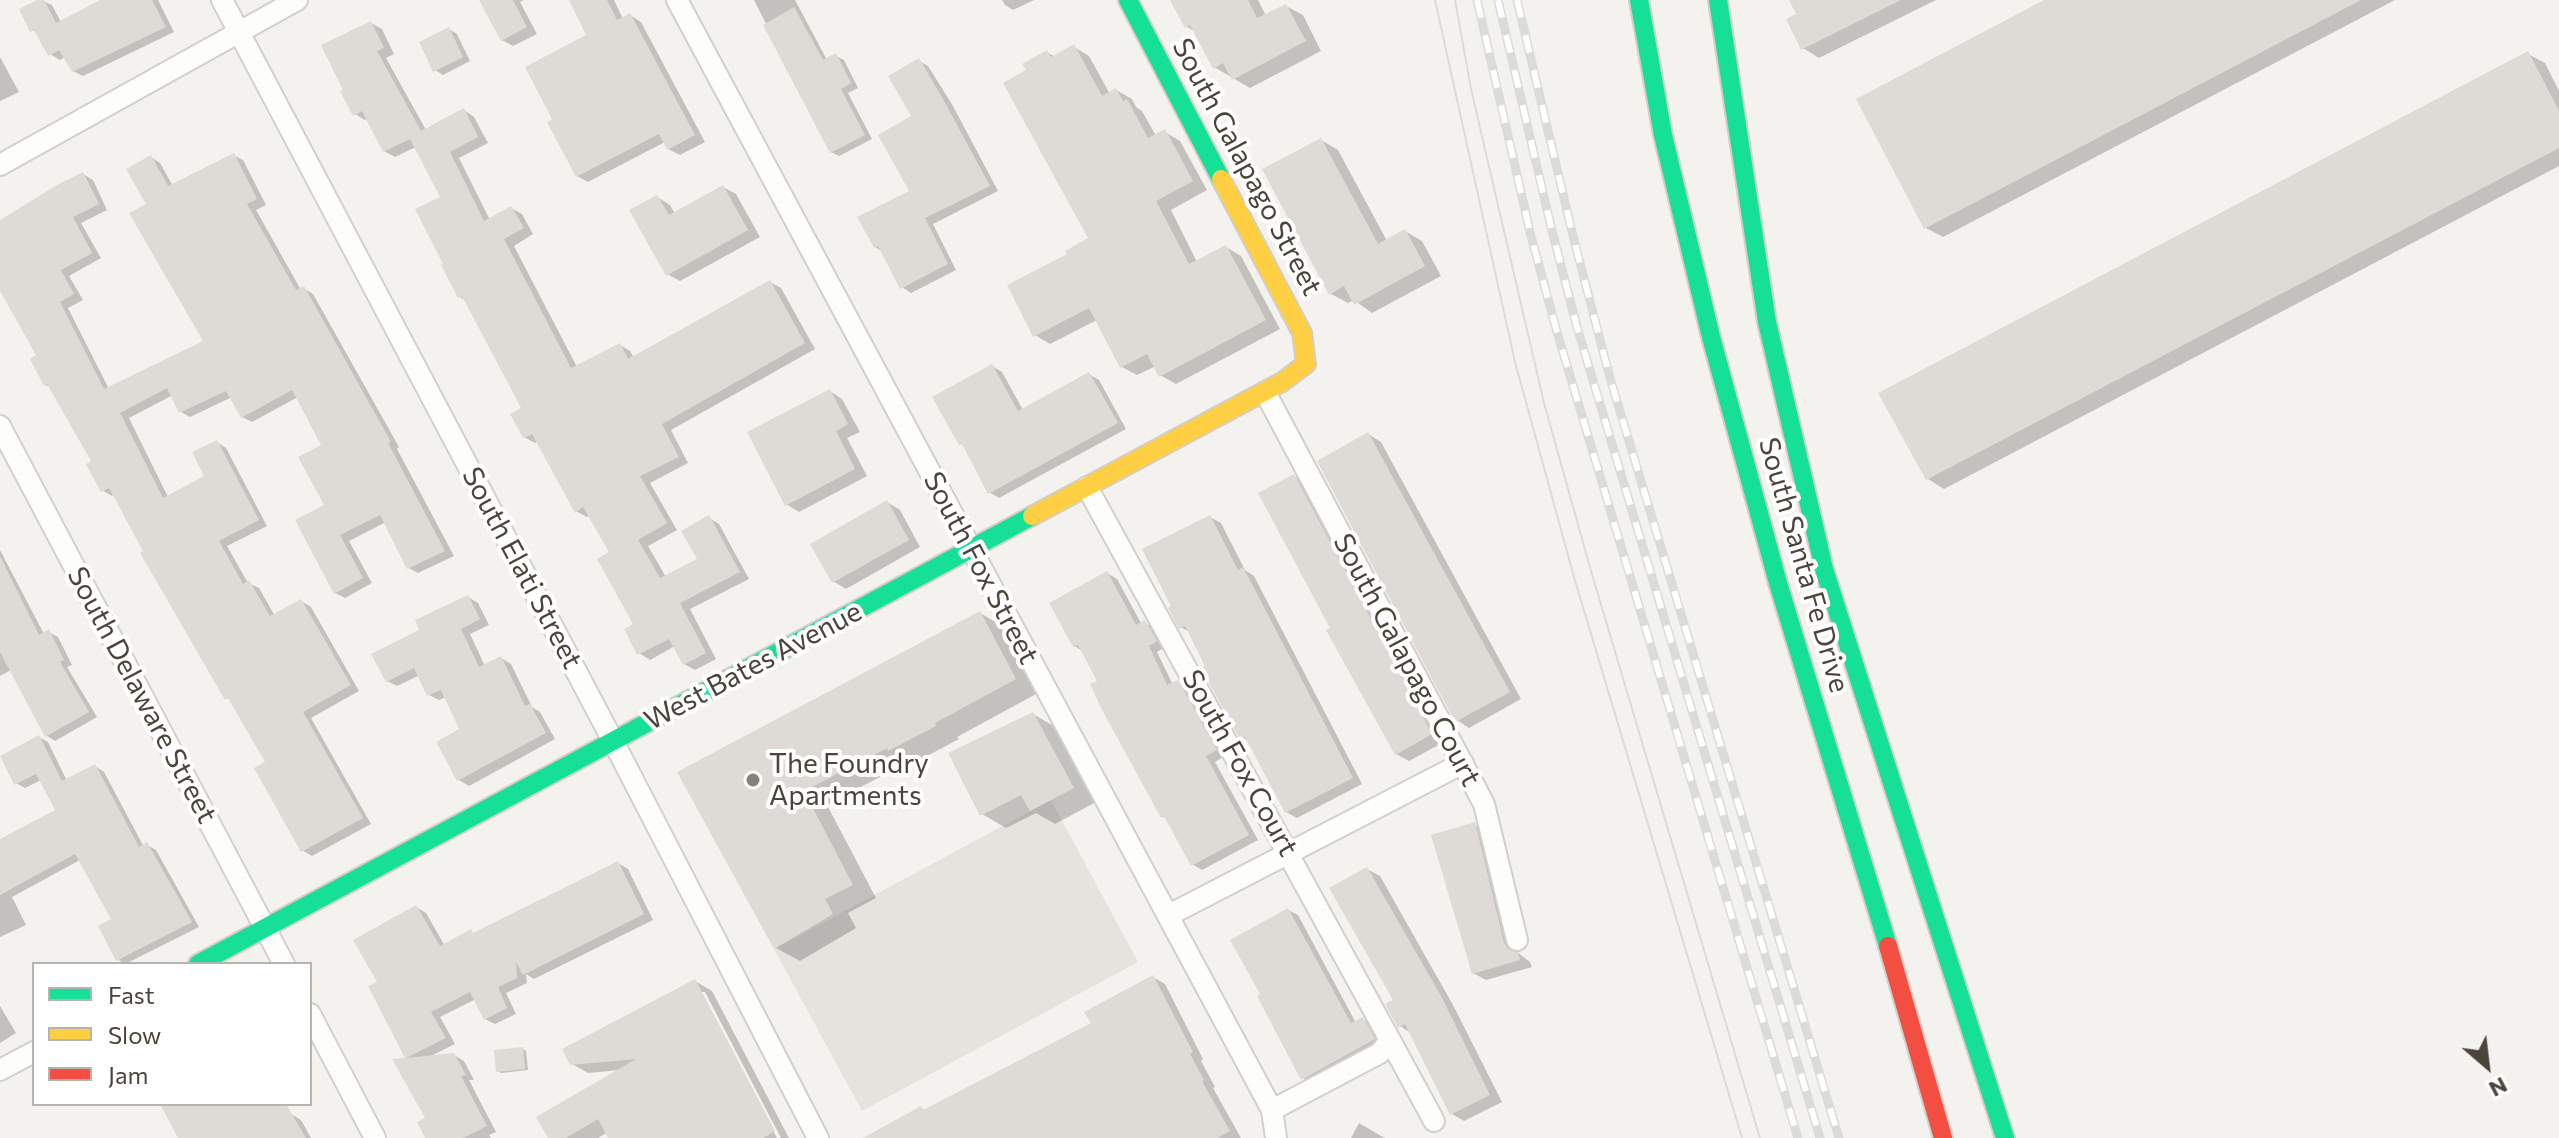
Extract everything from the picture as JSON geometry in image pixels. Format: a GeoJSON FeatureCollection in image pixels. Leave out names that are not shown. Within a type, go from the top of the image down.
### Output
{"type":"FeatureCollection","features":[{"type":"Feature","properties":{"kind":"main road","name":"South Galapago Street"},"geometry":{"type":"LineString","coordinates":[[1128,0],[1302,333],[1306,364]]}},
{"type":"Feature","properties":{"kind":"main road","name":"South Santa Fe Drive"},"geometry":{"type":"LineString","coordinates":[[1639,0],[1663,135],[1711,337],[1778,583],[1943,1138]]}},
{"type":"Feature","properties":{"kind":"main road","name":"South Santa Fe Drive"},"geometry":{"type":"LineString","coordinates":[[1718,0],[1767,322],[1824,569],[2005,1138]]}},
{"type":"Feature","properties":{"kind":"main road","name":"West Bates Avenue"},"geometry":{"type":"LineString","coordinates":[[202,962],[1265,392],[1306,364]]}},
{"type":"Feature","properties":{"kind":"street","name":"South Elati Street"},"geometry":{"type":"LineString","coordinates":[[222,0],[613,741],[818,1138]]}},
{"type":"Feature","properties":{"kind":"street"},"geometry":{"type":"LineString","coordinates":[[0,165],[297,0]]}},
{"type":"Feature","properties":{"kind":"street","name":"South Fox Street"},"geometry":{"type":"LineString","coordinates":[[677,0],[1272,1110],[1276,1138]]}},
{"type":"Feature","properties":{"kind":"street","name":"South Galapago Court"},"geometry":{"type":"LineString","coordinates":[[1265,392],[1484,804],[1517,940]]}},
{"type":"Feature","properties":{"kind":"street","name":"South Delaware Street"},"geometry":{"type":"LineString","coordinates":[[0,426],[283,962]]}},
{"type":"Feature","properties":{"kind":"street","name":"South Fox Court"},"geometry":{"type":"LineString","coordinates":[[1087,487],[1434,1121]]}},
{"type":"Feature","properties":{"kind":"street"},"geometry":{"type":"LineString","coordinates":[[1169,915],[1463,763]]}},
{"type":"Feature","properties":{"kind":"street"},"geometry":{"type":"LineString","coordinates":[[312,1018],[375,1138]]}},
{"type":"Feature","properties":{"kind":"street"},"geometry":{"type":"LineString","coordinates":[[1272,1110],[1380,1053],[1390,1040]]}},
{"type":"Feature","properties":{"kind":"street"},"geometry":{"type":"LineString","coordinates":[[0,1070],[32,1053]]}},
{"type":"Feature","properties":{"kind":"shaded area"},"geometry":{"type":"Polygon","coordinates":[[[1051,800],[1138,962],[862,1111],[774,949],[1051,800]]]}},
{"type":"Feature","properties":{"kind":"building"},"geometry":{"type":"Polygon","coordinates":[[[44,0],[56,23],[100,0],[152,0],[166,27],[72,72],[59,50],[48,56],[34,30],[30,32],[19,9],[44,0]]]}},
{"type":"Feature","properties":{"kind":"building"},"geometry":{"type":"Polygon","coordinates":[[[479,0],[513,0],[527,27],[501,41],[479,0]]]}},
{"type":"Feature","properties":{"kind":"building"},"geometry":{"type":"Polygon","coordinates":[[[569,0],[607,0],[617,20],[630,13],[695,135],[667,150],[659,134],[576,177],[547,122],[552,119],[525,67],[586,35],[569,0]]]}},
{"type":"Feature","properties":{"kind":"building"},"geometry":{"type":"Polygon","coordinates":[[[1170,0],[1248,0],[1257,18],[1286,4],[1306,41],[1232,80],[1223,63],[1213,69],[1190,25],[1185,28],[1170,0]]]}},
{"type":"Feature","properties":{"kind":"building"},"geometry":{"type":"Polygon","coordinates":[[[1789,0],[1901,0],[1801,50],[1786,19],[1796,14],[1789,0]]]}},
{"type":"Feature","properties":{"kind":"building"},"geometry":{"type":"Polygon","coordinates":[[[2044,0],[2361,0],[1924,229],[1856,99],[2044,0]]]}},
{"type":"Feature","properties":{"kind":"building"},"geometry":{"type":"Polygon","coordinates":[[[794,7],[823,60],[836,53],[851,83],[841,89],[865,135],[830,153],[763,25],[794,7]]]}},
{"type":"Feature","properties":{"kind":"building"},"geometry":{"type":"Polygon","coordinates":[[[371,21],[384,48],[377,51],[421,131],[464,108],[478,137],[450,152],[484,221],[511,206],[524,228],[504,239],[571,368],[620,343],[628,359],[770,280],[805,343],[662,424],[679,457],[640,476],[667,523],[638,540],[660,578],[697,559],[681,531],[709,515],[740,572],[680,603],[706,653],[683,665],[669,639],[637,655],[624,629],[633,624],[597,559],[609,552],[583,507],[575,513],[532,434],[523,438],[510,414],[521,408],[462,296],[458,298],[415,209],[440,197],[410,139],[383,152],[362,111],[353,116],[340,91],[343,90],[321,45],[371,21]]]}},
{"type":"Feature","properties":{"kind":"building"},"geometry":{"type":"Polygon","coordinates":[[[449,27],[463,57],[433,72],[419,42],[449,27]]]}},
{"type":"Feature","properties":{"kind":"building"},"geometry":{"type":"Polygon","coordinates":[[[1074,44],[1102,96],[1116,88],[1123,101],[1127,99],[1148,138],[1165,129],[1193,181],[1156,201],[1189,264],[1226,245],[1266,320],[1159,377],[1147,354],[1120,368],[1089,308],[1033,337],[1007,285],[1067,254],[1065,251],[1088,238],[1003,83],[1026,70],[1022,64],[1047,50],[1051,57],[1074,44]]]}},
{"type":"Feature","properties":{"kind":"building"},"geometry":{"type":"Polygon","coordinates":[[[2528,51],[2559,111],[2559,148],[1926,480],[1878,393],[2528,51]]]}},
{"type":"Feature","properties":{"kind":"building"},"geometry":{"type":"Polygon","coordinates":[[[919,58],[990,186],[925,218],[948,264],[900,289],[878,246],[874,248],[857,217],[909,191],[878,135],[911,116],[888,76],[919,58]]]}},
{"type":"Feature","properties":{"kind":"building"},"geometry":{"type":"Polygon","coordinates":[[[1321,138],[1378,244],[1405,229],[1425,266],[1354,305],[1344,286],[1329,295],[1262,169],[1321,138]]]}},
{"type":"Feature","properties":{"kind":"building"},"geometry":{"type":"Polygon","coordinates":[[[234,153],[257,199],[247,204],[296,290],[304,286],[391,442],[388,443],[445,551],[407,569],[380,515],[340,535],[363,578],[334,594],[295,520],[324,505],[298,457],[321,445],[292,390],[241,418],[226,391],[179,413],[167,388],[120,413],[163,498],[204,476],[192,452],[217,440],[259,520],[219,541],[243,584],[249,580],[270,616],[301,599],[351,685],[303,712],[363,818],[301,852],[254,768],[265,762],[228,698],[225,700],[140,553],[143,551],[109,488],[101,492],[86,464],[91,461],[47,384],[44,386],[30,359],[36,355],[0,291],[0,220],[83,172],[99,204],[73,217],[92,253],[61,270],[74,294],[60,302],[104,389],[203,341],[129,213],[146,204],[126,169],[151,155],[168,186],[234,153]]]}},
{"type":"Feature","properties":{"kind":"building"},"geometry":{"type":"Polygon","coordinates":[[[723,185],[748,230],[666,276],[629,210],[657,195],[669,215],[723,185]]]}},
{"type":"Feature","properties":{"kind":"building"},"geometry":{"type":"Polygon","coordinates":[[[992,364],[1018,411],[1089,372],[1118,423],[988,494],[962,444],[959,445],[932,397],[992,364]]]}},
{"type":"Feature","properties":{"kind":"building"},"geometry":{"type":"Polygon","coordinates":[[[830,389],[848,424],[836,431],[855,469],[785,506],[747,432],[830,389]]]}},
{"type":"Feature","properties":{"kind":"building"},"geometry":{"type":"Polygon","coordinates":[[[1368,432],[1510,692],[1455,722],[1317,461],[1368,432]]]}},
{"type":"Feature","properties":{"kind":"building"},"geometry":{"type":"Polygon","coordinates":[[[1294,474],[1432,734],[1395,755],[1326,630],[1330,628],[1258,493],[1294,474]]]}},
{"type":"Feature","properties":{"kind":"building"},"geometry":{"type":"Polygon","coordinates":[[[887,500],[909,540],[832,583],[810,544],[887,500]]]}},
{"type":"Feature","properties":{"kind":"building"},"geometry":{"type":"Polygon","coordinates":[[[1210,515],[1238,570],[1243,567],[1353,778],[1285,813],[1245,737],[1239,738],[1201,668],[1205,666],[1185,626],[1179,629],[1142,549],[1210,515]]]}},
{"type":"Feature","properties":{"kind":"building"},"geometry":{"type":"Polygon","coordinates":[[[0,556],[39,635],[49,629],[64,660],[60,662],[89,712],[45,737],[0,652],[0,556]]]}},
{"type":"Feature","properties":{"kind":"building"},"geometry":{"type":"Polygon","coordinates":[[[1107,571],[1136,625],[1145,620],[1157,641],[1149,646],[1167,685],[1178,680],[1217,750],[1206,756],[1249,835],[1191,866],[1101,708],[1090,684],[1097,681],[1078,645],[1073,647],[1049,603],[1107,571]]]}},
{"type":"Feature","properties":{"kind":"building"},"geometry":{"type":"Polygon","coordinates":[[[468,595],[480,619],[461,629],[479,667],[501,656],[525,706],[530,704],[546,733],[457,781],[436,742],[459,729],[441,690],[427,696],[414,668],[386,682],[371,654],[419,630],[415,620],[468,595]]]}},
{"type":"Feature","properties":{"kind":"building","name":"The Foundry Apartments"},"geometry":{"type":"Polygon","coordinates":[[[980,611],[1016,679],[935,723],[936,726],[804,791],[853,885],[825,899],[833,914],[774,949],[677,772],[980,611]]]}},
{"type":"Feature","properties":{"kind":"building"},"geometry":{"type":"Polygon","coordinates":[[[1033,712],[1074,788],[1030,811],[1021,795],[980,816],[948,753],[1033,712]]]}},
{"type":"Feature","properties":{"kind":"building"},"geometry":{"type":"Polygon","coordinates":[[[39,735],[62,781],[95,764],[139,847],[147,842],[192,922],[116,961],[98,926],[111,919],[75,854],[0,895],[0,839],[55,810],[36,774],[14,785],[0,756],[39,735]]]}},
{"type":"Feature","properties":{"kind":"building"},"geometry":{"type":"Polygon","coordinates":[[[1475,822],[1504,943],[1508,949],[1518,953],[1520,960],[1472,974],[1431,835],[1475,822]]]}},
{"type":"Feature","properties":{"kind":"building"},"geometry":{"type":"Polygon","coordinates":[[[618,861],[644,914],[523,975],[516,962],[517,978],[498,987],[507,1008],[484,1020],[470,992],[431,1012],[446,1038],[406,1058],[454,1053],[466,1075],[461,1076],[487,1126],[463,1138],[425,1138],[417,1122],[425,1118],[392,1059],[405,1058],[368,986],[377,982],[353,940],[416,905],[440,946],[471,929],[473,933],[618,861]]]}},
{"type":"Feature","properties":{"kind":"building"},"geometry":{"type":"Polygon","coordinates":[[[1367,867],[1441,996],[1490,1095],[1450,1115],[1405,1024],[1398,1028],[1385,1004],[1393,1000],[1329,888],[1367,867]]]}},
{"type":"Feature","properties":{"kind":"building"},"geometry":{"type":"Polygon","coordinates":[[[1288,908],[1351,1023],[1363,1017],[1375,1039],[1301,1080],[1230,940],[1288,908]]]}},
{"type":"Feature","properties":{"kind":"building"},"geometry":{"type":"Polygon","coordinates":[[[1153,975],[1193,1052],[1190,1054],[1202,1081],[1230,1131],[1217,1138],[863,1138],[921,1106],[923,1110],[1091,1023],[1084,1012],[1153,975]]]}},
{"type":"Feature","properties":{"kind":"building"},"geometry":{"type":"Polygon","coordinates":[[[695,979],[775,1131],[763,1138],[608,1138],[598,1119],[566,1138],[548,1138],[536,1117],[636,1059],[570,1065],[562,1049],[695,979]]]}},
{"type":"Feature","properties":{"kind":"building"},"geometry":{"type":"Polygon","coordinates":[[[523,1047],[525,1069],[496,1072],[494,1050],[523,1047]]]}},
{"type":"Feature","properties":{"kind":"building"},"geometry":{"type":"Polygon","coordinates":[[[161,1106],[287,1106],[306,1138],[178,1138],[161,1106]]]}},
{"type":"Feature","properties":{"kind":"tram line"},"geometry":{"type":"LineString","coordinates":[[1435,0],[1515,362],[1574,577],[1742,1138]]}},
{"type":"Feature","properties":{"kind":"tram line"},"geometry":{"type":"LineString","coordinates":[[1455,0],[1471,89],[1544,403],[1760,1138]]}},
{"type":"Feature","properties":{"kind":"railway"},"geometry":{"type":"LineString","coordinates":[[1477,0],[1531,236],[1557,332],[1798,1138]]}},
{"type":"Feature","properties":{"kind":"railway"},"geometry":{"type":"LineString","coordinates":[[1498,0],[1577,327],[1820,1138]]}},
{"type":"Feature","properties":{"kind":"railway"},"geometry":{"type":"LineString","coordinates":[[1517,0],[1610,378],[1839,1138]]}},
{"type":"Feature","properties":{"kind":"traffic: fast"},"geometry":{"type":"LineString","coordinates":[[1128,0],[1221,179]]}},
{"type":"Feature","properties":{"kind":"traffic: fast"},"geometry":{"type":"LineString","coordinates":[[1639,0],[1663,135],[1711,337],[1778,583],[1888,946]]}},
{"type":"Feature","properties":{"kind":"traffic: fast"},"geometry":{"type":"LineString","coordinates":[[1718,0],[1767,322],[1824,569],[2005,1138]]}},
{"type":"Feature","properties":{"kind":"traffic: fast"},"geometry":{"type":"LineString","coordinates":[[202,962],[1032,516]]}},
{"type":"Feature","properties":{"kind":"traffic: slow"},"geometry":{"type":"LineString","coordinates":[[1032,516],[1282,382],[1306,364],[1302,333],[1221,179]]}},
{"type":"Feature","properties":{"kind":"traffic: jam"},"geometry":{"type":"LineString","coordinates":[[1888,946],[1943,1138]]}},
{"type":"Feature","properties":{"kind":"place","name":"The Foundry Apartments"},"geometry":{"type":"Point","coordinates":[753,780]}}]}
